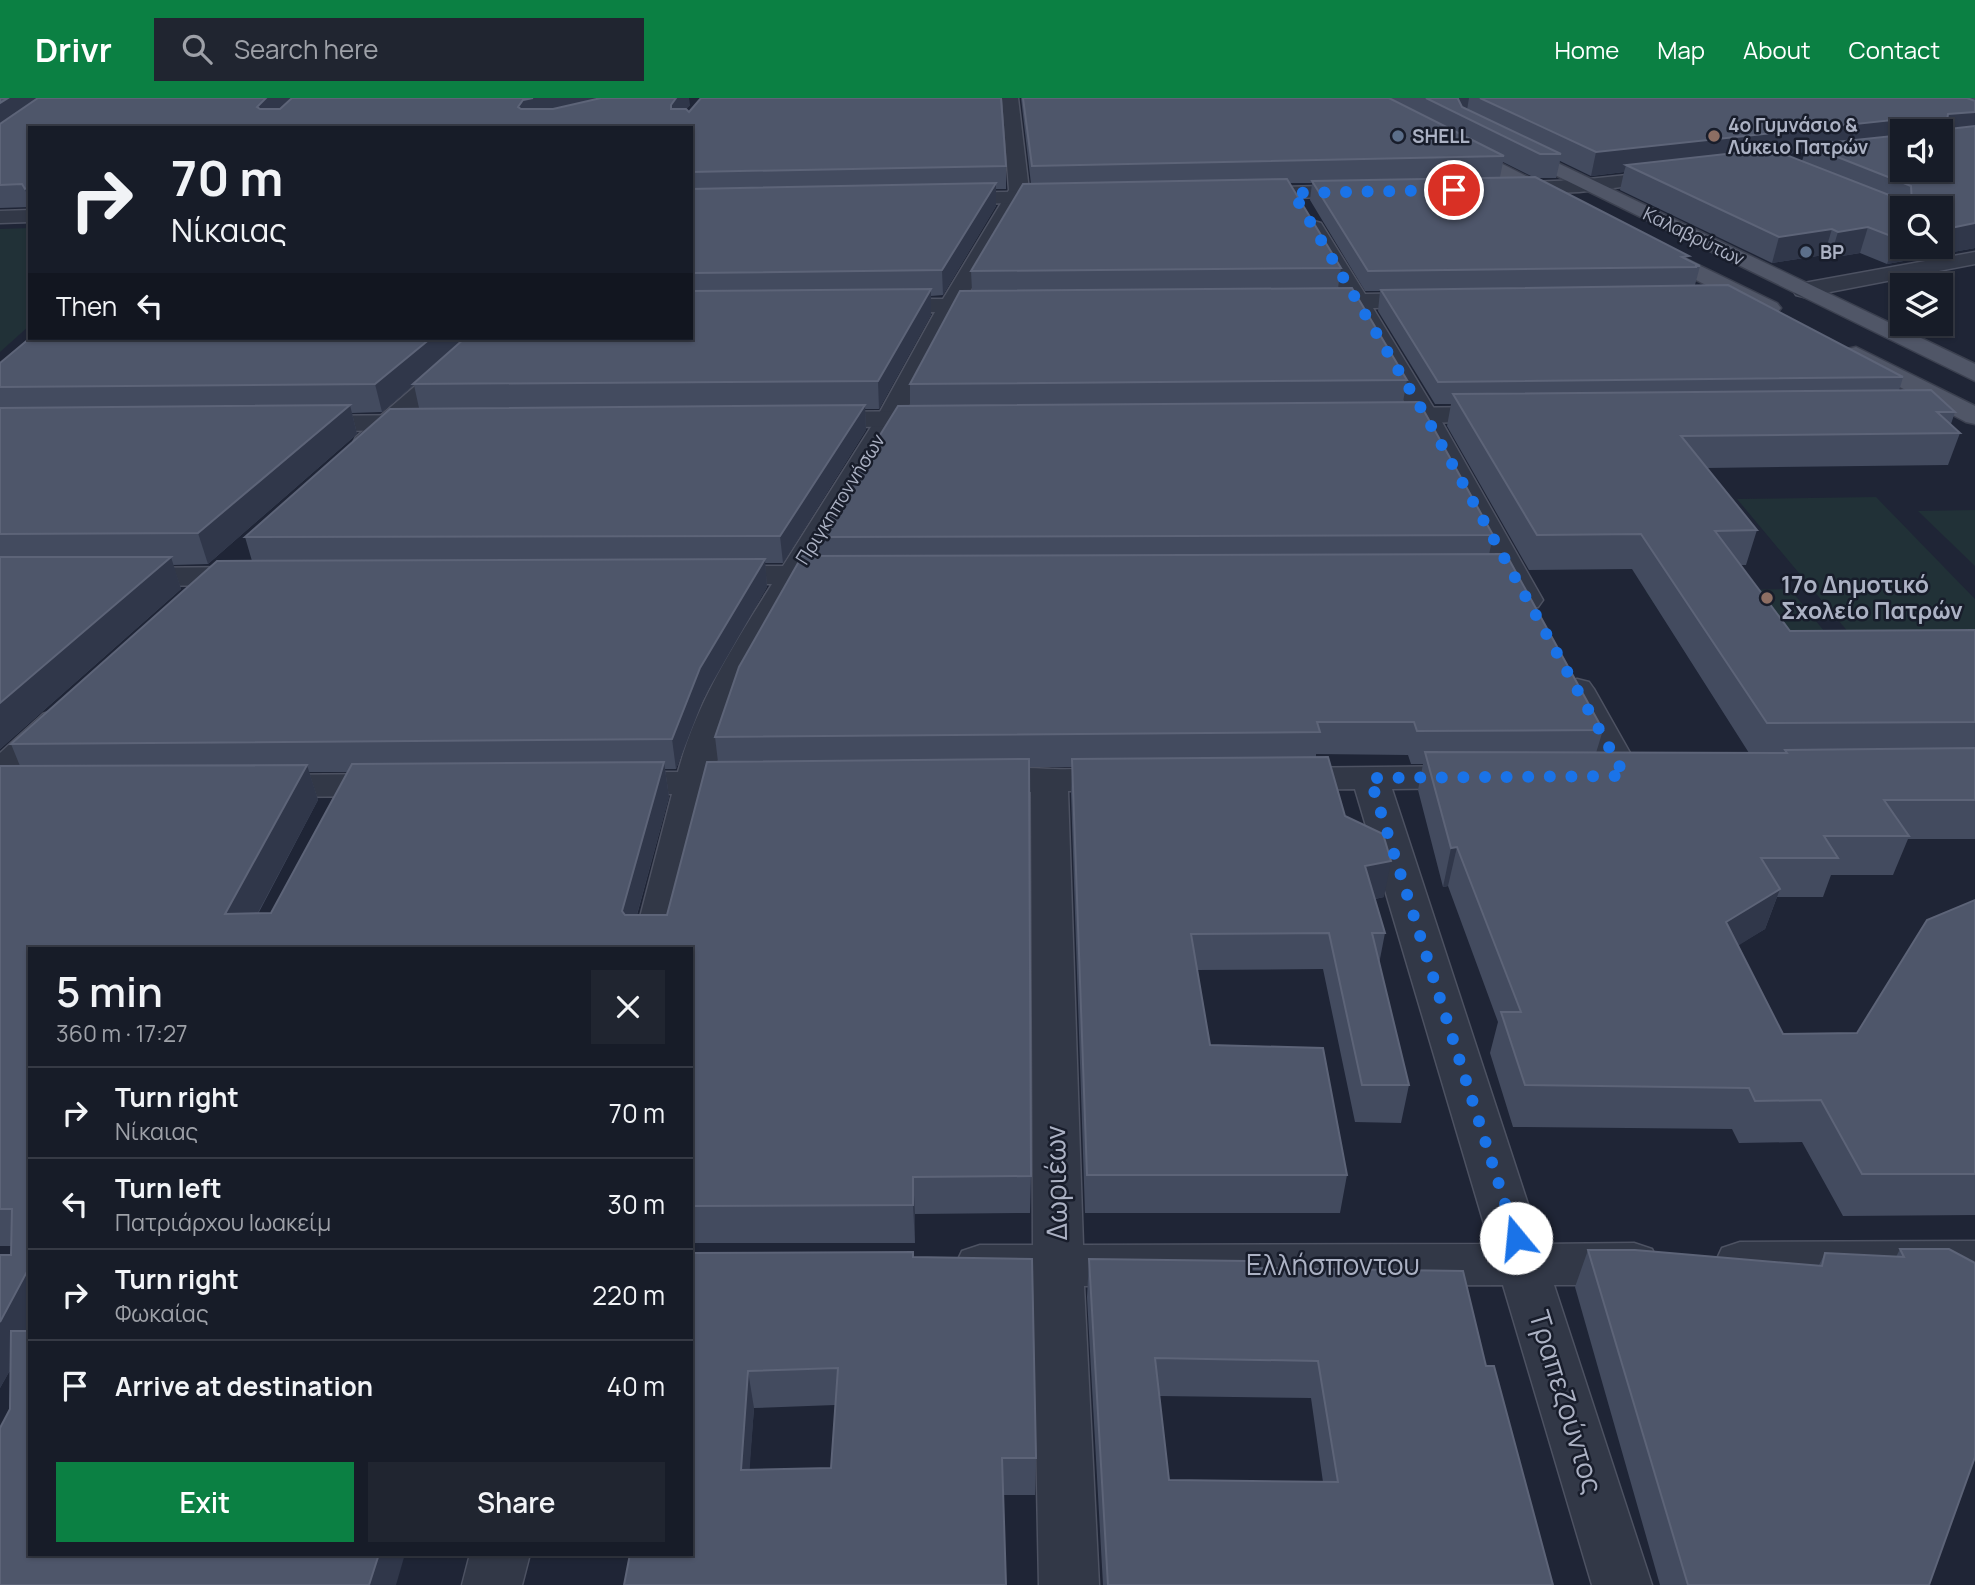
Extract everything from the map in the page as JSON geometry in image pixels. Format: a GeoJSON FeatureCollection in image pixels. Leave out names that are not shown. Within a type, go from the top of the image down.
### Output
{"type":"FeatureCollection","features":[{"type":"Feature","properties":{"kind":"main road"},"geometry":{"type":"LineString","coordinates":[[1360,98],[1583,213]]}},
{"type":"Feature","properties":{"kind":"main road","name":"Καλαβρύτων"},"geometry":{"type":"LineString","coordinates":[[1495,138],[1975,374]]}},
{"type":"Feature","properties":{"kind":"main road","name":"Καλαβρύτων"},"geometry":{"type":"LineString","coordinates":[[1632,238],[1792,321]]}},
{"type":"Feature","properties":{"kind":"main road"},"geometry":{"type":"LineString","coordinates":[[1842,346],[1970,414]]}},
{"type":"Feature","properties":{"kind":"street","name":"Πριγκηποννήσων"},"geometry":{"type":"LineString","coordinates":[[652,947],[694,783],[709,733],[731,681],[792,575],[889,419],[951,305],[1015,198],[1019,185],[1010,98]]}},
{"type":"Feature","properties":{"kind":"street"},"geometry":{"type":"LineString","coordinates":[[1480,189],[1591,186],[1700,173]]}},
{"type":"Feature","properties":{"kind":"street"},"geometry":{"type":"LineString","coordinates":[[1223,194],[1387,191]]}},
{"type":"Feature","properties":{"kind":"street"},"geometry":{"type":"LineString","coordinates":[[1293,193],[1425,415],[1497,573],[1538,621]]}},
{"type":"Feature","properties":{"kind":"street"},"geometry":{"type":"LineString","coordinates":[[920,200],[1084,197]]}},
{"type":"Feature","properties":{"kind":"street"},"geometry":{"type":"LineString","coordinates":[[0,217],[28,216]]}},
{"type":"Feature","properties":{"kind":"street"},"geometry":{"type":"LineString","coordinates":[[1953,242],[1975,252]]}},
{"type":"Feature","properties":{"kind":"street"},"geometry":{"type":"LineString","coordinates":[[1804,290],[1975,258]]}},
{"type":"Feature","properties":{"kind":"street"},"geometry":{"type":"LineString","coordinates":[[1702,295],[1742,295]]}},
{"type":"Feature","properties":{"kind":"street"},"geometry":{"type":"LineString","coordinates":[[1277,302],[1455,300]]}},
{"type":"Feature","properties":{"kind":"street"},"geometry":{"type":"LineString","coordinates":[[855,306],[1033,304]]}},
{"type":"Feature","properties":{"kind":"street"},"geometry":{"type":"LineString","coordinates":[[348,459],[483,340]]}},
{"type":"Feature","properties":{"kind":"street"},"geometry":{"type":"LineString","coordinates":[[1910,412],[1970,414]]}},
{"type":"Feature","properties":{"kind":"street"},"geometry":{"type":"LineString","coordinates":[[1343,416],[1522,415]]}},
{"type":"Feature","properties":{"kind":"street"},"geometry":{"type":"LineString","coordinates":[[793,420],[972,419]]}},
{"type":"Feature","properties":{"kind":"street"},"geometry":{"type":"LineString","coordinates":[[277,424],[454,422]]}},
{"type":"Feature","properties":{"kind":"street"},"geometry":{"type":"LineString","coordinates":[[188,603],[248,550]]}},
{"type":"Feature","properties":{"kind":"street"},"geometry":{"type":"LineString","coordinates":[[683,575],[875,575]]}},
{"type":"Feature","properties":{"kind":"street"},"geometry":{"type":"LineString","coordinates":[[95,577],[286,576]]}},
{"type":"Feature","properties":{"kind":"street"},"geometry":{"type":"LineString","coordinates":[[1565,669],[1639,776],[1585,776]]}},
{"type":"Feature","properties":{"kind":"street"},"geometry":{"type":"LineString","coordinates":[[9,783],[73,705]]}},
{"type":"Feature","properties":{"kind":"street"},"geometry":{"type":"LineString","coordinates":[[1245,779],[1504,777]]}},
{"type":"Feature","properties":{"kind":"street","name":"Τραπεζούντος"},"geometry":{"type":"LineString","coordinates":[[1370,778],[1524,1264],[1622,1585]]}},
{"type":"Feature","properties":{"kind":"street"},"geometry":{"type":"LineString","coordinates":[[940,781],[1161,779]]}},
{"type":"Feature","properties":{"kind":"street","name":"Δωριέων"},"geometry":{"type":"LineString","coordinates":[[1049,780],[1058,1266],[1069,1585]]}},
{"type":"Feature","properties":{"kind":"street"},"geometry":{"type":"LineString","coordinates":[[583,783],[790,782]]}},
{"type":"Feature","properties":{"kind":"street"},"geometry":{"type":"LineString","coordinates":[[222,786],[430,784]]}},
{"type":"Feature","properties":{"kind":"street"},"geometry":{"type":"LineString","coordinates":[[329,820],[347,785]]}},
{"type":"Feature","properties":{"kind":"street","name":"Ελλήσποντου"},"geometry":{"type":"LineString","coordinates":[[936,1266],[1975,1262]]}},
{"type":"Feature","properties":{"kind":"street"},"geometry":{"type":"LineString","coordinates":[[492,1585],[499,1556]]}},
{"type":"Feature","properties":{"kind":"shaded area"},"geometry":{"type":"Polygon","coordinates":[[[28,228],[28,327],[0,352],[0,229],[28,228]]]}},
{"type":"Feature","properties":{"kind":"shaded area"},"geometry":{"type":"Polygon","coordinates":[[[1876,497],[1975,599],[1975,644],[1859,645],[1737,499],[1876,497]]]}},
{"type":"Feature","properties":{"kind":"shaded area"},"geometry":{"type":"Polygon","coordinates":[[[1975,510],[1975,566],[1918,511],[1975,510]]]}},
{"type":"Feature","properties":{"kind":"shaded area"},"geometry":{"type":"Polygon","coordinates":[[[1790,589],[1837,647],[1686,649],[1646,592],[1790,589]]]}},
{"type":"Feature","properties":{"kind":"building"},"geometry":{"type":"Polygon","coordinates":[[[38,98],[266,98],[257,107],[280,109],[292,98],[533,98],[523,100],[518,107],[553,109],[601,98],[676,98],[671,109],[686,109],[689,112],[701,98],[1001,98],[1006,166],[693,172],[693,126],[28,126],[28,187],[25,189],[22,184],[0,185],[0,124],[38,98]]]}},
{"type":"Feature","properties":{"kind":"building"},"geometry":{"type":"Polygon","coordinates":[[[1023,98],[1389,98],[1504,156],[1032,166],[1023,98]]]}},
{"type":"Feature","properties":{"kind":"building"},"geometry":{"type":"Polygon","coordinates":[[[1426,98],[1458,98],[1462,107],[1561,154],[1540,154],[1426,98]]]}},
{"type":"Feature","properties":{"kind":"building"},"geometry":{"type":"Polygon","coordinates":[[[1480,98],[1967,98],[1975,101],[1975,112],[1948,114],[1947,119],[1890,119],[1596,152],[1480,98]]]}},
{"type":"Feature","properties":{"kind":"building"},"geometry":{"type":"Polygon","coordinates":[[[1975,126],[1975,223],[1953,228],[1953,196],[1912,196],[1911,186],[1901,182],[1953,182],[1953,129],[1975,126]]]}},
{"type":"Feature","properties":{"kind":"building"},"geometry":{"type":"Polygon","coordinates":[[[1890,136],[1890,178],[1807,145],[1890,136]]]}},
{"type":"Feature","properties":{"kind":"building"},"geometry":{"type":"Polygon","coordinates":[[[1771,149],[1891,196],[1890,236],[1868,227],[1779,237],[1626,165],[1771,149]]]}},
{"type":"Feature","properties":{"kind":"building"},"geometry":{"type":"Polygon","coordinates":[[[1535,177],[1689,256],[1682,257],[1700,266],[1368,271],[1312,181],[1535,177]]]}},
{"type":"Feature","properties":{"kind":"building"},"geometry":{"type":"Polygon","coordinates":[[[1287,179],[1341,268],[971,271],[1023,184],[1287,179]]]}},
{"type":"Feature","properties":{"kind":"building"},"geometry":{"type":"Polygon","coordinates":[[[996,183],[942,270],[693,273],[693,189],[996,183]]]}},
{"type":"Feature","properties":{"kind":"building"},"geometry":{"type":"Polygon","coordinates":[[[1728,285],[1903,377],[1438,382],[1381,290],[1728,285]]]}},
{"type":"Feature","properties":{"kind":"building"},"geometry":{"type":"Polygon","coordinates":[[[1352,288],[1407,380],[910,384],[960,291],[1352,288]]]}},
{"type":"Feature","properties":{"kind":"building"},"geometry":{"type":"Polygon","coordinates":[[[931,289],[878,381],[413,384],[463,340],[693,340],[693,291],[931,289]]]}},
{"type":"Feature","properties":{"kind":"building"},"geometry":{"type":"Polygon","coordinates":[[[28,340],[429,340],[375,384],[0,387],[0,363],[28,340]]]}},
{"type":"Feature","properties":{"kind":"building"},"geometry":{"type":"Polygon","coordinates":[[[1931,390],[1955,412],[1937,412],[1960,433],[1681,436],[1757,530],[1715,531],[1790,631],[1975,630],[1975,722],[1767,723],[1641,534],[1537,535],[1453,394],[1931,390]]]}},
{"type":"Feature","properties":{"kind":"building"},"geometry":{"type":"Polygon","coordinates":[[[1419,402],[1493,535],[817,537],[898,406],[1419,402]]]}},
{"type":"Feature","properties":{"kind":"building"},"geometry":{"type":"Polygon","coordinates":[[[350,405],[198,533],[0,534],[0,408],[350,405]]]}},
{"type":"Feature","properties":{"kind":"building"},"geometry":{"type":"Polygon","coordinates":[[[865,405],[780,536],[245,537],[390,409],[865,405]]]}},
{"type":"Feature","properties":{"kind":"building"},"geometry":{"type":"Polygon","coordinates":[[[1506,554],[1603,730],[1417,731],[1414,722],[1317,722],[1320,732],[715,737],[739,667],[802,556],[1506,554]]]}},
{"type":"Feature","properties":{"kind":"building"},"geometry":{"type":"Polygon","coordinates":[[[0,557],[171,557],[0,703],[0,557]]]}},
{"type":"Feature","properties":{"kind":"building"},"geometry":{"type":"Polygon","coordinates":[[[765,559],[700,668],[672,739],[11,744],[217,561],[765,559]]]}},
{"type":"Feature","properties":{"kind":"building"},"geometry":{"type":"Polygon","coordinates":[[[1975,748],[1975,800],[1884,800],[1909,836],[1824,836],[1838,858],[1761,858],[1780,889],[1726,922],[1783,1034],[1857,1033],[1927,920],[1975,900],[1975,1174],[1862,1174],[1821,1100],[1755,1101],[1749,1088],[1525,1085],[1501,1012],[1521,1012],[1457,847],[1451,848],[1425,752],[1787,753],[1785,750],[1975,748]]]}},
{"type":"Feature","properties":{"kind":"building"},"geometry":{"type":"Polygon","coordinates":[[[1328,757],[1345,816],[1383,834],[1391,861],[1365,866],[1385,933],[1372,933],[1409,1085],[1362,1085],[1329,933],[1191,934],[1210,1045],[1323,1048],[1347,1175],[1087,1175],[1072,759],[1328,757]]]}},
{"type":"Feature","properties":{"kind":"building"},"geometry":{"type":"Polygon","coordinates":[[[1029,759],[1031,1176],[913,1177],[913,1205],[693,1206],[693,947],[28,947],[28,1270],[0,1322],[0,1255],[11,1255],[12,1209],[0,1209],[0,766],[307,765],[225,914],[271,913],[352,764],[664,762],[622,911],[625,915],[667,915],[707,762],[1029,759]]]}},
{"type":"Feature","properties":{"kind":"building"},"geometry":{"type":"Polygon","coordinates":[[[1900,1249],[1949,1249],[1975,1263],[1975,1457],[1929,1585],[1688,1585],[1588,1250],[1635,1250],[1822,1266],[1825,1253],[1904,1257],[1900,1249]]]}},
{"type":"Feature","properties":{"kind":"building"},"geometry":{"type":"Polygon","coordinates":[[[913,1252],[913,1257],[1032,1259],[1036,1458],[1002,1458],[1006,1585],[624,1585],[630,1556],[693,1556],[693,1253],[913,1252]],[[838,1368],[748,1371],[741,1470],[831,1468],[838,1368]]]}},
{"type":"Feature","properties":{"kind":"building"},"geometry":{"type":"Polygon","coordinates":[[[1089,1259],[1247,1261],[1248,1268],[1463,1271],[1486,1366],[1494,1366],[1553,1585],[1108,1585],[1089,1259]],[[1155,1358],[1169,1480],[1338,1482],[1318,1361],[1155,1358]]]}},
{"type":"Feature","properties":{"kind":"building"},"geometry":{"type":"Polygon","coordinates":[[[11,1331],[28,1331],[28,1556],[378,1556],[369,1585],[0,1585],[0,1428],[10,1409],[11,1331]]]}},
{"type":"Feature","properties":{"kind":"place","name":"SHELL"},"geometry":{"type":"Point","coordinates":[1398,136]}},
{"type":"Feature","properties":{"kind":"place","name":"4ο Γυμνάσιο & Λύκειο Πατρών"},"geometry":{"type":"Point","coordinates":[1714,136]}},
{"type":"Feature","properties":{"kind":"place","name":"BP"},"geometry":{"type":"Point","coordinates":[1806,252]}},
{"type":"Feature","properties":{"kind":"place","name":"17ο Δημοτικό Σχολείο Πατρών"},"geometry":{"type":"Point","coordinates":[1767,598]}},
{"type":"Feature","properties":{"kind":"route"},"geometry":{"type":"LineString","coordinates":[[1454,190],[1293,193],[1425,415],[1625,776],[1370,778],[1516,1238]]}}]}
